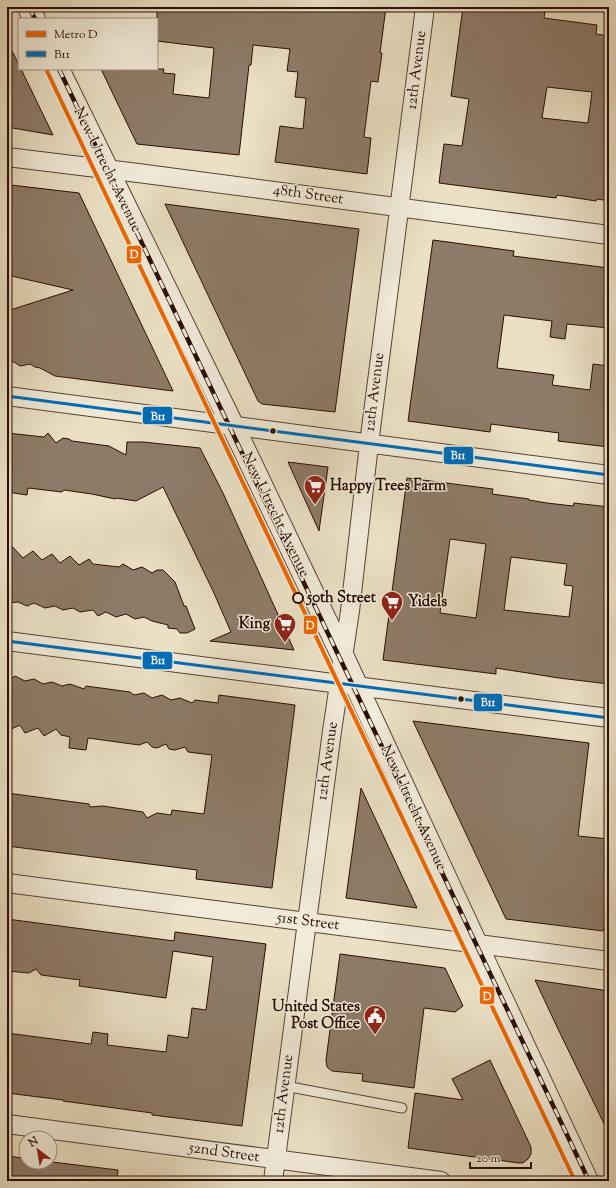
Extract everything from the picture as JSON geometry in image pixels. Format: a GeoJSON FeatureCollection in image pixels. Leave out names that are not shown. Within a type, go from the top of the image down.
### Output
{"type":"FeatureCollection","features":[{"type":"Feature","properties":{"kind":"street"},"geometry":{"type":"LineString","coordinates":[[28,7],[34,18]]}},
{"type":"Feature","properties":{"kind":"street","name":"12th Avenue"},"geometry":{"type":"LineString","coordinates":[[343,657],[350,612],[369,444],[425,7]]}},
{"type":"Feature","properties":{"kind":"street","name":"New Utrecht Avenue"},"geometry":{"type":"LineString","coordinates":[[58,70],[233,426],[343,657],[348,684],[476,944],[587,1181]]}},
{"type":"Feature","properties":{"kind":"street","name":"48th Street"},"geometry":{"type":"LineString","coordinates":[[7,157],[609,235]]}},
{"type":"Feature","properties":{"kind":"street"},"geometry":{"type":"LineString","coordinates":[[7,396],[609,475]]}},
{"type":"Feature","properties":{"kind":"street"},"geometry":{"type":"LineString","coordinates":[[7,641],[609,718]]}},
{"type":"Feature","properties":{"kind":"street","name":"12th Avenue"},"geometry":{"type":"LineString","coordinates":[[273,1181],[332,731],[348,684]]}},
{"type":"Feature","properties":{"kind":"street","name":"51st Street"},"geometry":{"type":"LineString","coordinates":[[7,883],[609,961]]}},
{"type":"Feature","properties":{"kind":"street","name":"52nd Street"},"geometry":{"type":"LineString","coordinates":[[7,1124],[441,1181]]}},
{"type":"Feature","properties":{"kind":"lane"},"geometry":{"type":"LineString","coordinates":[[285,1086],[402,1108]]}},
{"type":"Feature","properties":{"kind":"building"},"geometry":{"type":"Polygon","coordinates":[[[157,7],[386,7],[378,82],[371,81],[364,137],[371,138],[367,174],[275,162],[280,126],[303,129],[306,98],[295,97],[298,72],[287,71],[290,49],[253,45],[251,65],[249,65],[239,155],[137,144],[101,70],[164,69],[163,73],[175,74],[173,94],[209,98],[214,48],[158,41],[157,7]]]}},
{"type":"Feature","properties":{"kind":"building"},"geometry":{"type":"Polygon","coordinates":[[[463,7],[507,7],[545,12],[544,18],[597,25],[596,34],[609,36],[609,201],[597,199],[596,201],[557,195],[556,198],[439,183],[444,144],[462,146],[469,99],[451,96],[463,7]],[[547,87],[542,118],[588,123],[592,92],[547,87]]]}},
{"type":"Feature","properties":{"kind":"building"},"geometry":{"type":"Polygon","coordinates":[[[7,41],[18,63],[18,70],[21,70],[53,135],[7,127],[7,41]]]}},
{"type":"Feature","properties":{"kind":"building"},"geometry":{"type":"Polygon","coordinates":[[[11,185],[79,193],[173,391],[55,376],[30,364],[20,366],[14,362],[7,361],[7,311],[73,290],[7,275],[7,191],[10,191],[11,185]]]}},
{"type":"Feature","properties":{"kind":"building"},"geometry":{"type":"Polygon","coordinates":[[[165,204],[359,229],[335,412],[262,404],[258,401],[165,204]]]}},
{"type":"Feature","properties":{"kind":"building"},"geometry":{"type":"Polygon","coordinates":[[[433,240],[514,251],[513,256],[609,268],[609,328],[567,324],[565,339],[550,337],[552,321],[504,315],[497,368],[554,375],[552,385],[590,390],[593,364],[609,366],[609,447],[558,441],[559,433],[491,424],[490,432],[408,421],[433,240]]]}},
{"type":"Feature","properties":{"kind":"building"},"geometry":{"type":"Polygon","coordinates":[[[7,433],[44,437],[48,433],[56,443],[63,438],[69,439],[72,441],[109,446],[126,455],[127,442],[143,442],[200,448],[223,493],[294,650],[210,641],[231,632],[163,487],[136,501],[64,490],[62,492],[28,488],[27,495],[7,492],[7,433]]]}},
{"type":"Feature","properties":{"kind":"building","name":"Happy Trees Farm"},"geometry":{"type":"Polygon","coordinates":[[[288,462],[328,467],[319,531],[288,462]]]}},
{"type":"Feature","properties":{"kind":"building"},"geometry":{"type":"Polygon","coordinates":[[[407,478],[493,489],[492,494],[547,503],[573,506],[574,503],[609,507],[609,595],[606,624],[609,624],[609,684],[496,668],[496,674],[383,660],[407,478]],[[450,539],[440,613],[476,618],[486,544],[450,539]],[[511,557],[504,610],[569,617],[573,586],[564,585],[567,564],[511,557]]]}},
{"type":"Feature","properties":{"kind":"building"},"geometry":{"type":"Polygon","coordinates":[[[7,541],[23,558],[33,551],[42,560],[52,554],[60,563],[70,556],[79,565],[89,559],[93,564],[119,567],[123,564],[133,570],[142,567],[152,573],[157,570],[163,570],[175,582],[195,629],[187,633],[180,633],[177,629],[168,628],[168,625],[152,621],[144,617],[135,619],[126,614],[116,617],[106,612],[98,616],[93,610],[80,612],[73,608],[63,610],[55,606],[45,608],[34,603],[27,606],[18,602],[7,603],[7,541]]]}},
{"type":"Feature","properties":{"kind":"building"},"geometry":{"type":"Polygon","coordinates":[[[15,676],[25,681],[34,679],[43,684],[52,682],[62,686],[70,684],[84,689],[86,686],[130,692],[134,695],[144,693],[152,698],[162,695],[171,700],[180,698],[192,703],[195,700],[218,703],[219,695],[295,705],[272,888],[196,879],[197,870],[7,846],[7,793],[89,804],[90,807],[103,806],[143,812],[147,818],[157,813],[171,815],[172,810],[204,814],[212,755],[188,752],[185,747],[175,750],[169,749],[166,744],[157,748],[152,747],[147,742],[139,745],[88,738],[86,750],[69,748],[70,737],[61,735],[56,729],[44,736],[38,728],[25,733],[20,725],[7,731],[7,681],[15,676]]]}},
{"type":"Feature","properties":{"kind":"building"},"geometry":{"type":"Polygon","coordinates":[[[413,721],[589,743],[578,836],[609,839],[609,927],[604,926],[603,931],[506,919],[413,721]]]}},
{"type":"Feature","properties":{"kind":"building"},"geometry":{"type":"Polygon","coordinates":[[[361,788],[417,908],[346,898],[361,788]]]}},
{"type":"Feature","properties":{"kind":"building"},"geometry":{"type":"Polygon","coordinates":[[[7,919],[174,941],[175,932],[266,944],[242,1126],[152,1115],[152,1113],[7,1093],[7,1033],[91,1044],[93,1032],[108,1034],[107,1045],[166,1052],[168,1035],[188,1038],[192,1008],[206,1010],[213,957],[173,951],[166,998],[79,986],[80,980],[41,975],[36,969],[29,973],[7,971],[7,919]]]}},
{"type":"Feature","properties":{"kind":"building","name":"United States Post Office"},"geometry":{"type":"Polygon","coordinates":[[[340,954],[445,968],[463,1006],[455,1012],[424,1008],[414,1088],[362,1081],[363,1074],[332,1071],[327,1067],[326,1060],[340,954]]]}},
{"type":"Feature","properties":{"kind":"building"},"geometry":{"type":"Polygon","coordinates":[[[535,980],[609,991],[609,1134],[559,1031],[535,980]]]}},
{"type":"Feature","properties":{"kind":"building"},"geometry":{"type":"Polygon","coordinates":[[[490,1060],[531,1147],[531,1154],[528,1159],[523,1163],[519,1163],[408,1148],[415,1093],[463,1100],[452,1079],[490,1060]]]}},
{"type":"Feature","properties":{"kind":"building"},"geometry":{"type":"Polygon","coordinates":[[[10,1156],[18,1158],[18,1170],[58,1170],[58,1163],[118,1170],[117,1181],[7,1181],[10,1156]]]}},
{"type":"Feature","properties":{"kind":"railway"},"geometry":{"type":"LineString","coordinates":[[29,7],[34,18]]}},
{"type":"Feature","properties":{"kind":"railway"},"geometry":{"type":"LineString","coordinates":[[59,70],[589,1181]]}},
{"type":"Feature","properties":{"kind":"metro line","name":"D"},"geometry":{"type":"LineString","coordinates":[[46,70],[575,1181]]}},
{"type":"Feature","properties":{"kind":"transit line","name":"B11"},"geometry":{"type":"LineString","coordinates":[[7,396],[609,475]]}},
{"type":"Feature","properties":{"kind":"transit line","name":"B11"},"geometry":{"type":"LineString","coordinates":[[7,641],[609,718]]}},
{"type":"Feature","properties":{"kind":"place","name":"Happy Trees Farm"},"geometry":{"type":"Point","coordinates":[315,506]}},
{"type":"Feature","properties":{"kind":"place","name":"50th Street"},"geometry":{"type":"Point","coordinates":[298,598]}},
{"type":"Feature","properties":{"kind":"place","name":"Yidels"},"geometry":{"type":"Point","coordinates":[392,622]}},
{"type":"Feature","properties":{"kind":"place","name":"King"},"geometry":{"type":"Point","coordinates":[285,644]}},
{"type":"Feature","properties":{"kind":"place","name":"United States Post Office"},"geometry":{"type":"Point","coordinates":[375,1036]}}]}
